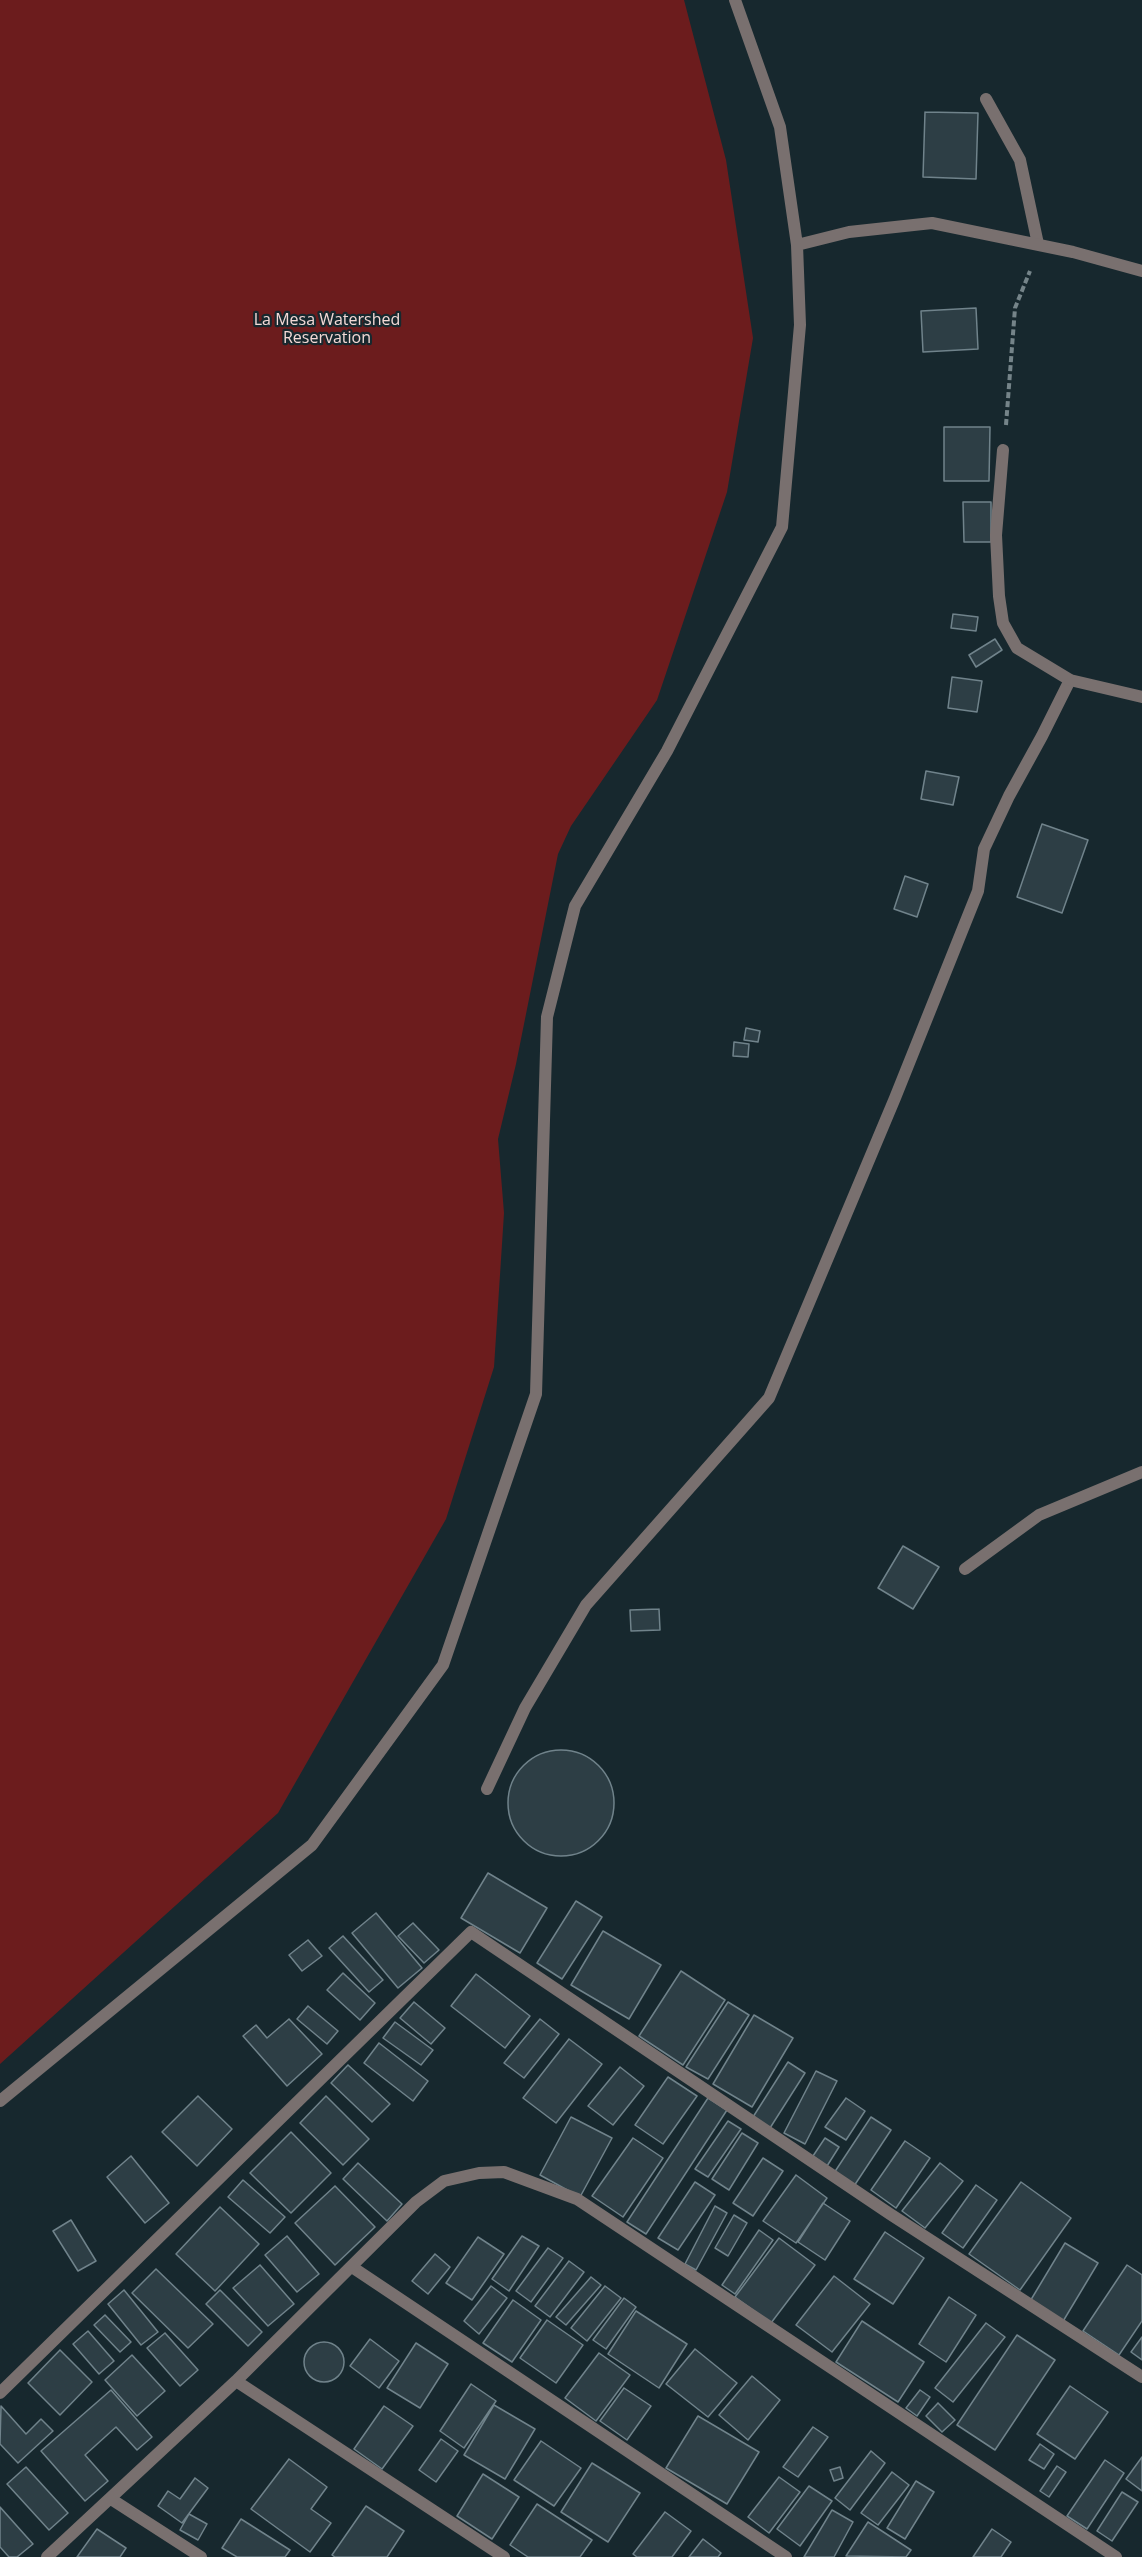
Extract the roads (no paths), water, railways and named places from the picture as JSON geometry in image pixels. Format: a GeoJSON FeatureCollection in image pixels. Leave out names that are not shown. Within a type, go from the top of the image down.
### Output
{"type":"FeatureCollection","features":[{"type":"Feature","properties":{"kind":"street"},"geometry":{"type":"LineString","coordinates":[[0,2101],[312,1845],[443,1665],[536,1394],[547,1017],[575,906],[667,751],[782,527],[800,325],[797,245],[780,127],[735,0]]}},
{"type":"Feature","properties":{"kind":"street"},"geometry":{"type":"LineString","coordinates":[[986,99],[1020,160],[1038,244]]}},
{"type":"Feature","properties":{"kind":"street"},"geometry":{"type":"LineString","coordinates":[[797,245],[849,232],[932,223],[1038,244],[1142,271]]}},
{"type":"Feature","properties":{"kind":"street"},"geometry":{"type":"LineString","coordinates":[[1003,450],[996,535],[999,596],[1003,623],[1017,648],[1070,680],[1142,697]]}},
{"type":"Feature","properties":{"kind":"street"},"geometry":{"type":"LineString","coordinates":[[487,1789],[525,1708],[586,1605],[769,1398],[895,1098],[978,891],[984,849],[1070,680]]}},
{"type":"Feature","properties":{"kind":"street"},"geometry":{"type":"LineString","coordinates":[[965,1569],[1039,1515],[1142,1472]]}},
{"type":"Feature","properties":{"kind":"street"},"geometry":{"type":"LineString","coordinates":[[0,2393],[471,1932],[880,2207],[1142,2377]]}},
{"type":"Feature","properties":{"kind":"street"},"geometry":{"type":"LineString","coordinates":[[47,2557],[236,2381],[416,2202],[444,2181],[479,2173],[504,2172],[577,2199],[1116,2557]]}},
{"type":"Feature","properties":{"kind":"street"},"geometry":{"type":"LineString","coordinates":[[352,2267],[786,2557]]}},
{"type":"Feature","properties":{"kind":"street"},"geometry":{"type":"LineString","coordinates":[[236,2381],[504,2557]]}},
{"type":"Feature","properties":{"kind":"street"},"geometry":{"type":"LineString","coordinates":[[111,2499],[201,2557]]}},
{"type":"Feature","properties":{"kind":"park label","name":"La Mesa Watershed Reservation"},"geometry":{"type":"Point","coordinates":[327,329]}}]}
